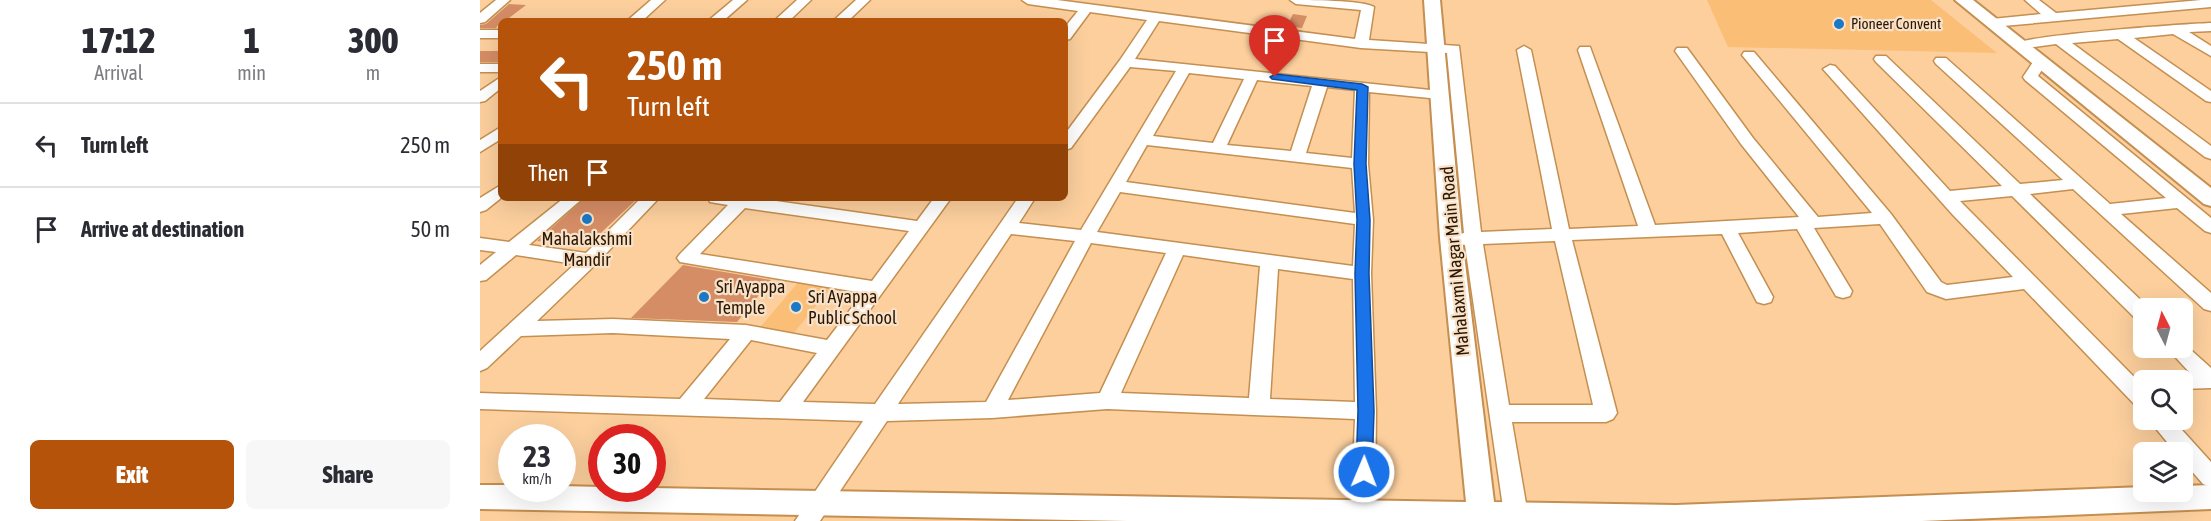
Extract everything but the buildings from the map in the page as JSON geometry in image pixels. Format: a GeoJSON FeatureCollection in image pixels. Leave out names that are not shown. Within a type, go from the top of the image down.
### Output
{"type":"FeatureCollection","features":[{"type":"Feature","properties":{"kind":"street"},"geometry":{"type":"LineString","coordinates":[[480,19],[504,0]]}},
{"type":"Feature","properties":{"kind":"street"},"geometry":{"type":"LineString","coordinates":[[638,18],[659,0]]}},
{"type":"Feature","properties":{"kind":"street"},"geometry":{"type":"LineString","coordinates":[[719,18],[741,0]]}},
{"type":"Feature","properties":{"kind":"street"},"geometry":{"type":"LineString","coordinates":[[784,18],[805,0]]}},
{"type":"Feature","properties":{"kind":"street"},"geometry":{"type":"LineString","coordinates":[[843,18],[864,0]]}},
{"type":"Feature","properties":{"kind":"street"},"geometry":{"type":"LineString","coordinates":[[1028,0],[1361,44],[1454,49],[1462,239],[1499,414],[1516,518]]}},
{"type":"Feature","properties":{"kind":"street"},"geometry":{"type":"LineString","coordinates":[[1296,0],[1368,3],[1361,44]]}},
{"type":"Feature","properties":{"kind":"street","name":"Mahalaxmi Nagar Main Road"},"geometry":{"type":"LineString","coordinates":[[1432,0],[1434,49],[1462,239],[1482,518]]}},
{"type":"Feature","properties":{"kind":"street"},"geometry":{"type":"LineString","coordinates":[[1963,0],[2211,199]]}},
{"type":"Feature","properties":{"kind":"street"},"geometry":{"type":"LineString","coordinates":[[2031,0],[2053,17]]}},
{"type":"Feature","properties":{"kind":"street"},"geometry":{"type":"LineString","coordinates":[[1992,22],[2211,3]]}},
{"type":"Feature","properties":{"kind":"street"},"geometry":{"type":"LineString","coordinates":[[1068,32],[1086,9]]}},
{"type":"Feature","properties":{"kind":"street"},"geometry":{"type":"LineString","coordinates":[[2153,14],[2211,52]]}},
{"type":"Feature","properties":{"kind":"street"},"geometry":{"type":"LineString","coordinates":[[1068,141],[1126,62],[1155,17]]}},
{"type":"Feature","properties":{"kind":"street"},"geometry":{"type":"LineString","coordinates":[[2019,45],[2211,27]]}},
{"type":"Feature","properties":{"kind":"street"},"geometry":{"type":"LineString","coordinates":[[480,34],[498,34]]}},
{"type":"Feature","properties":{"kind":"street"},"geometry":{"type":"LineString","coordinates":[[2121,35],[2211,98]]}},
{"type":"Feature","properties":{"kind":"street"},"geometry":{"type":"LineString","coordinates":[[2060,40],[2211,154]]}},
{"type":"Feature","properties":{"kind":"street"},"geometry":{"type":"LineString","coordinates":[[1499,414],[1606,413],[1562,236],[1524,50]]}},
{"type":"Feature","properties":{"kind":"street"},"geometry":{"type":"LineString","coordinates":[[1585,50],[1648,231]]}},
{"type":"Feature","properties":{"kind":"street"},"geometry":{"type":"LineString","coordinates":[[1682,51],[1806,222],[1843,291]]}},
{"type":"Feature","properties":{"kind":"street"},"geometry":{"type":"LineString","coordinates":[[1749,55],[1885,218],[1934,287],[1946,292],[2029,282]]}},
{"type":"Feature","properties":{"kind":"street"},"geometry":{"type":"LineString","coordinates":[[1881,59],[2133,304]]}},
{"type":"Feature","properties":{"kind":"street"},"geometry":{"type":"LineString","coordinates":[[1941,61],[2211,304]]}},
{"type":"Feature","properties":{"kind":"street"},"geometry":{"type":"LineString","coordinates":[[1126,62],[1440,95]]}},
{"type":"Feature","properties":{"kind":"street"},"geometry":{"type":"LineString","coordinates":[[2040,62],[2030,77],[2211,227]]}},
{"type":"Feature","properties":{"kind":"street"},"geometry":{"type":"LineString","coordinates":[[480,68],[498,68]]}},
{"type":"Feature","properties":{"kind":"street"},"geometry":{"type":"LineString","coordinates":[[992,410],[1086,236],[1185,68]]}},
{"type":"Feature","properties":{"kind":"street"},"geometry":{"type":"LineString","coordinates":[[1830,69],[1947,197],[2029,282],[2133,381]]}},
{"type":"Feature","properties":{"kind":"street"},"geometry":{"type":"LineString","coordinates":[[1218,148],[1252,74]]}},
{"type":"Feature","properties":{"kind":"street"},"geometry":{"type":"LineString","coordinates":[[1298,157],[1321,82]]}},
{"type":"Feature","properties":{"kind":"street"},"geometry":{"type":"LineString","coordinates":[[480,98],[498,83]]}},
{"type":"Feature","properties":{"kind":"street"},"geometry":{"type":"LineString","coordinates":[[1362,87],[1360,164],[1364,220],[1362,274],[1366,411],[1363,514]]}},
{"type":"Feature","properties":{"kind":"street"},"geometry":{"type":"LineString","coordinates":[[480,147],[498,134]]}},
{"type":"Feature","properties":{"kind":"street"},"geometry":{"type":"LineString","coordinates":[[1143,140],[1360,164]]}},
{"type":"Feature","properties":{"kind":"street"},"geometry":{"type":"LineString","coordinates":[[1947,197],[2017,192],[2075,184]]}},
{"type":"Feature","properties":{"kind":"street"},"geometry":{"type":"LineString","coordinates":[[1117,186],[1364,220]]}},
{"type":"Feature","properties":{"kind":"street"},"geometry":{"type":"LineString","coordinates":[[480,206],[498,192]]}},
{"type":"Feature","properties":{"kind":"street"},"geometry":{"type":"LineString","coordinates":[[480,275],[570,201]]}},
{"type":"Feature","properties":{"kind":"street"},"geometry":{"type":"LineString","coordinates":[[480,363],[590,260],[648,201]]}},
{"type":"Feature","properties":{"kind":"street"},"geometry":{"type":"LineString","coordinates":[[876,288],[686,258],[742,201],[921,227]]}},
{"type":"Feature","properties":{"kind":"street"},"geometry":{"type":"LineString","coordinates":[[785,411],[941,201]]}},
{"type":"Feature","properties":{"kind":"street"},"geometry":{"type":"LineString","coordinates":[[812,512],[1025,201]]}},
{"type":"Feature","properties":{"kind":"street"},"geometry":{"type":"LineString","coordinates":[[2104,210],[2181,202]]}},
{"type":"Feature","properties":{"kind":"street"},"geometry":{"type":"LineString","coordinates":[[1462,239],[1727,228],[1885,218]]}},
{"type":"Feature","properties":{"kind":"street"},"geometry":{"type":"LineString","coordinates":[[1007,228],[1086,236],[1362,274]]}},
{"type":"Feature","properties":{"kind":"street"},"geometry":{"type":"LineString","coordinates":[[1727,228],[1764,297]]}},
{"type":"Feature","properties":{"kind":"street"},"geometry":{"type":"LineString","coordinates":[[480,244],[514,247],[590,260]]}},
{"type":"Feature","properties":{"kind":"street"},"geometry":{"type":"LineString","coordinates":[[1107,401],[1177,249]]}},
{"type":"Feature","properties":{"kind":"street"},"geometry":{"type":"LineString","coordinates":[[1259,406],[1269,261]]}},
{"type":"Feature","properties":{"kind":"street"},"geometry":{"type":"LineString","coordinates":[[515,329],[613,326],[746,332],[831,348]]}},
{"type":"Feature","properties":{"kind":"street"},"geometry":{"type":"LineString","coordinates":[[684,408],[746,332]]}},
{"type":"Feature","properties":{"kind":"street"},"geometry":{"type":"LineString","coordinates":[[2187,358],[2210,380]]}},
{"type":"Feature","properties":{"kind":"street"},"geometry":{"type":"LineString","coordinates":[[2193,381],[2210,380]]}},
{"type":"Feature","properties":{"kind":"street"},"geometry":{"type":"LineString","coordinates":[[480,401],[881,413],[992,410],[1107,401],[1366,411]]}},
{"type":"Feature","properties":{"kind":"street"},"geometry":{"type":"LineString","coordinates":[[2169,430],[2211,477]]}},
{"type":"Feature","properties":{"kind":"street"},"geometry":{"type":"LineString","coordinates":[[480,497],[812,512],[1363,514],[1482,518],[1746,516],[2211,497]]}},
{"type":"Feature","properties":{"kind":"shaded area","name":"Pioneer Convent"},"geometry":{"type":"Polygon","coordinates":[[[1707,0],[1931,0],[1997,53],[1728,47],[1707,0]]]}},
{"type":"Feature","properties":{"kind":"shaded area","name":"Sri Ayappa Public School"},"geometry":{"type":"Polygon","coordinates":[[[800,280],[834,284],[793,334],[758,330],[800,280]]]}},
{"type":"Feature","properties":{"kind":"place","name":"Pioneer Convent"},"geometry":{"type":"Point","coordinates":[1839,24]}},
{"type":"Feature","properties":{"kind":"place","name":"Mahalakshmi Mandir"},"geometry":{"type":"Point","coordinates":[587,219]}},
{"type":"Feature","properties":{"kind":"place","name":"Sri Ayappa Temple"},"geometry":{"type":"Point","coordinates":[704,297]}},
{"type":"Feature","properties":{"kind":"place","name":"Sri Ayappa Public School"},"geometry":{"type":"Point","coordinates":[796,307]}},
{"type":"Feature","properties":{"kind":"route"},"geometry":{"type":"LineString","coordinates":[[1275,77],[1362,87],[1360,164],[1364,220],[1362,274],[1366,411],[1364,472]]}}]}
